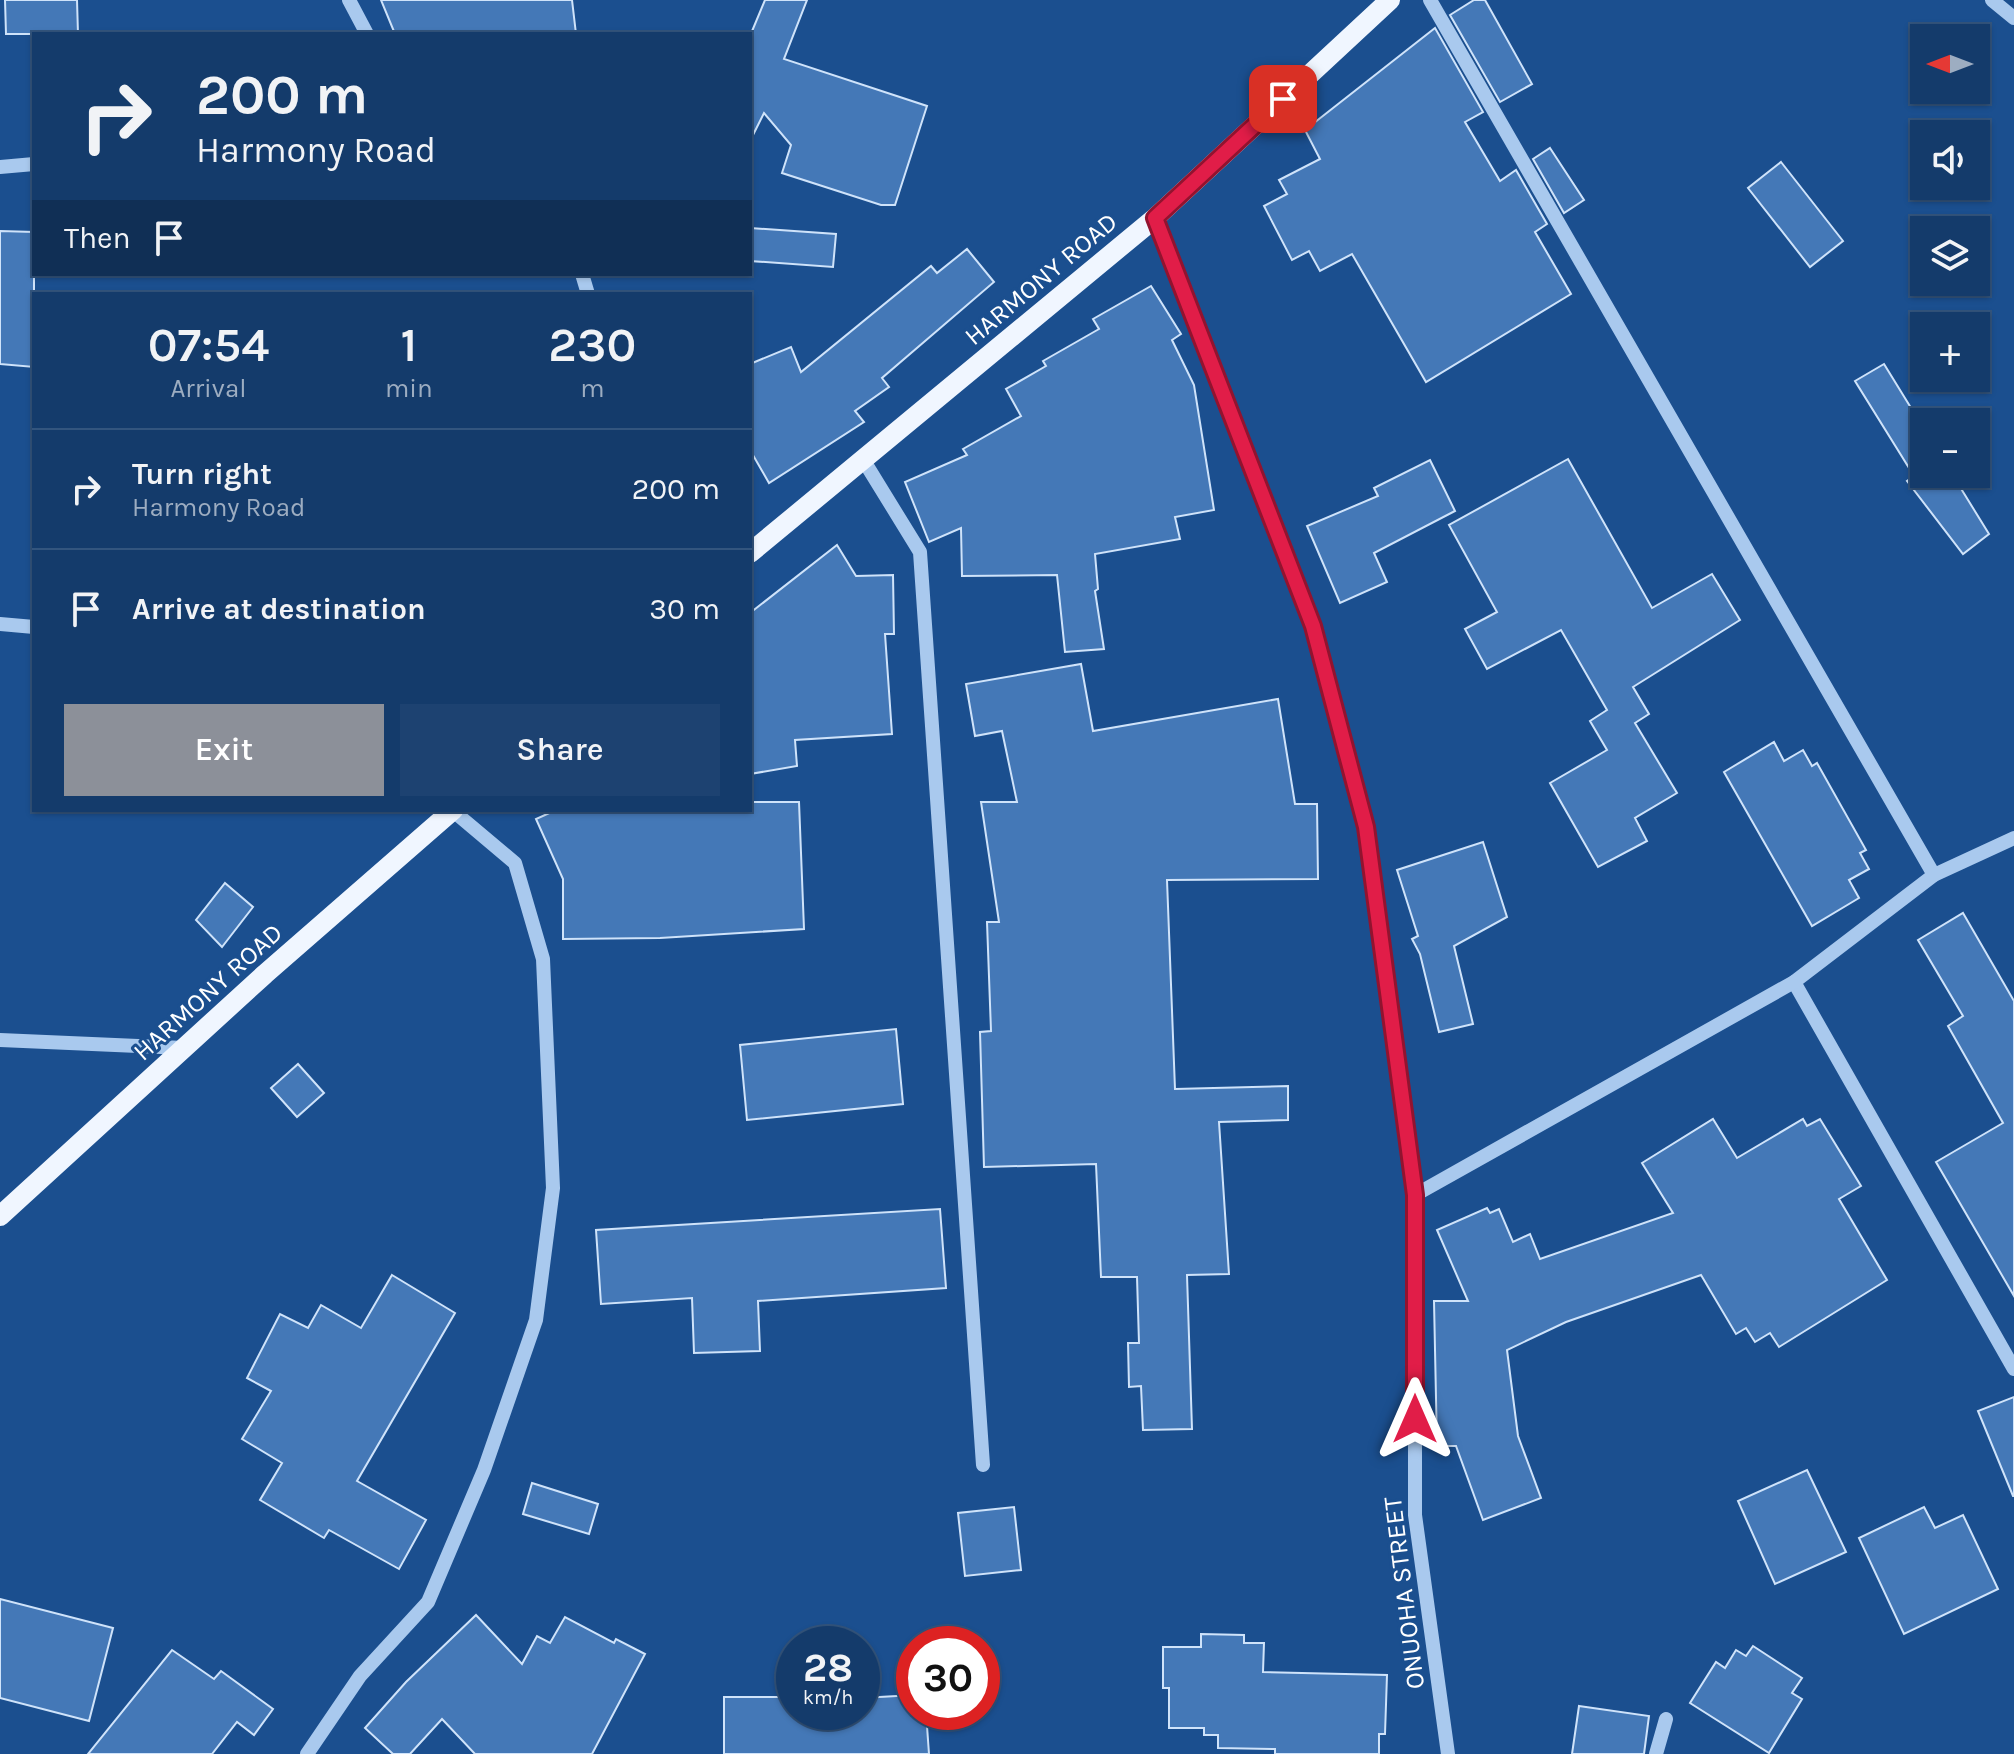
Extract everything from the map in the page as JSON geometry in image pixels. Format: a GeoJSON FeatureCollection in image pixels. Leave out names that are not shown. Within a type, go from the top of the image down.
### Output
{"type":"FeatureCollection","features":[{"type":"Feature","properties":{"kind":"main road","name":"HARMONY ROAD"},"geometry":{"type":"LineString","coordinates":[[752,551],[1155,218],[1390,0]]}},
{"type":"Feature","properties":{"kind":"main road","name":"HARMONY ROAD"},"geometry":{"type":"LineString","coordinates":[[0,1216],[451,812]]}},
{"type":"Feature","properties":{"kind":"street"},"geometry":{"type":"LineString","coordinates":[[349,0],[366,32]]}},
{"type":"Feature","properties":{"kind":"street"},"geometry":{"type":"LineString","coordinates":[[1430,0],[1934,875]]}},
{"type":"Feature","properties":{"kind":"street"},"geometry":{"type":"LineString","coordinates":[[1992,0],[2014,18]]}},
{"type":"Feature","properties":{"kind":"street"},"geometry":{"type":"LineString","coordinates":[[0,167],[32,164]]}},
{"type":"Feature","properties":{"kind":"street","name":"ONUOHA STREET"},"geometry":{"type":"LineString","coordinates":[[1155,218],[1313,626],[1366,827],[1415,1195],[1415,1515],[1448,1754]]}},
{"type":"Feature","properties":{"kind":"street"},"geometry":{"type":"LineString","coordinates":[[864,461],[920,552],[983,1465]]}},
{"type":"Feature","properties":{"kind":"street"},"geometry":{"type":"LineString","coordinates":[[0,624],[32,627]]}},
{"type":"Feature","properties":{"kind":"street"},"geometry":{"type":"LineString","coordinates":[[307,1754],[360,1676],[428,1602],[484,1470],[536,1320],[553,1188],[543,959],[515,863],[455,812]]}},
{"type":"Feature","properties":{"kind":"street"},"geometry":{"type":"LineString","coordinates":[[1415,1195],[1794,982],[1934,875],[2014,838]]}},
{"type":"Feature","properties":{"kind":"street"},"geometry":{"type":"LineString","coordinates":[[1794,982],[2014,1369]]}},
{"type":"Feature","properties":{"kind":"street"},"geometry":{"type":"LineString","coordinates":[[0,1040],[184,1048]]}},
{"type":"Feature","properties":{"kind":"street"},"geometry":{"type":"LineString","coordinates":[[1656,1754],[1666,1719]]}},
{"type":"Feature","properties":{"kind":"building"},"geometry":{"type":"Polygon","coordinates":[[[5,0],[77,0],[78,32],[6,34],[5,0]]]}},
{"type":"Feature","properties":{"kind":"building"},"geometry":{"type":"Polygon","coordinates":[[[381,0],[572,0],[576,32],[394,32],[381,0]]]}},
{"type":"Feature","properties":{"kind":"building"},"geometry":{"type":"Polygon","coordinates":[[[765,0],[807,0],[784,59],[927,106],[895,205],[881,205],[782,173],[791,145],[764,113],[752,137],[752,32],[765,0]]]}},
{"type":"Feature","properties":{"kind":"building"},"geometry":{"type":"Polygon","coordinates":[[[1474,0],[1485,0],[1532,84],[1500,102],[1450,15],[1474,0]]]}},
{"type":"Feature","properties":{"kind":"building"},"geometry":{"type":"Polygon","coordinates":[[[1435,28],[1483,112],[1465,122],[1500,181],[1516,170],[1547,224],[1535,232],[1571,294],[1426,382],[1352,254],[1320,271],[1309,251],[1292,260],[1264,206],[1287,194],[1279,180],[1320,159],[1305,130],[1435,28]]]}},
{"type":"Feature","properties":{"kind":"building"},"geometry":{"type":"Polygon","coordinates":[[[1550,148],[1584,200],[1564,213],[1533,159],[1550,148]]]}},
{"type":"Feature","properties":{"kind":"building"},"geometry":{"type":"Polygon","coordinates":[[[1781,162],[1843,241],[1810,267],[1748,188],[1781,162]]]}},
{"type":"Feature","properties":{"kind":"building"},"geometry":{"type":"Polygon","coordinates":[[[752,228],[836,234],[833,267],[752,261],[752,228]]]}},
{"type":"Feature","properties":{"kind":"building"},"geometry":{"type":"Polygon","coordinates":[[[0,231],[32,232],[32,367],[0,364],[0,231]]]}},
{"type":"Feature","properties":{"kind":"building"},"geometry":{"type":"Polygon","coordinates":[[[967,249],[994,282],[882,378],[889,387],[855,411],[864,422],[769,483],[752,453],[752,363],[791,347],[801,372],[931,266],[937,273],[967,249]]]}},
{"type":"Feature","properties":{"kind":"building"},"geometry":{"type":"Polygon","coordinates":[[[1151,286],[1181,334],[1172,340],[1194,385],[1214,510],[1175,517],[1180,539],[1095,554],[1098,589],[1095,591],[1104,649],[1065,652],[1057,575],[962,576],[961,528],[929,542],[905,482],[967,455],[963,449],[1021,416],[1006,389],[1046,366],[1043,361],[1099,329],[1093,319],[1151,286]]]}},
{"type":"Feature","properties":{"kind":"building"},"geometry":{"type":"Polygon","coordinates":[[[1884,364],[1911,408],[1910,470],[1855,381],[1884,364]]]}},
{"type":"Feature","properties":{"kind":"building"},"geometry":{"type":"Polygon","coordinates":[[[1568,459],[1652,608],[1712,574],[1740,620],[1633,687],[1649,714],[1635,723],[1677,793],[1635,818],[1647,841],[1598,867],[1550,783],[1607,750],[1590,721],[1607,710],[1561,630],[1487,669],[1465,629],[1497,612],[1449,525],[1568,459]]]}},
{"type":"Feature","properties":{"kind":"building"},"geometry":{"type":"Polygon","coordinates":[[[1430,460],[1455,511],[1374,553],[1387,582],[1340,603],[1307,526],[1378,496],[1374,488],[1430,460]]]}},
{"type":"Feature","properties":{"kind":"building"},"geometry":{"type":"Polygon","coordinates":[[[1912,488],[1961,488],[1989,534],[1963,554],[1912,488]]]}},
{"type":"Feature","properties":{"kind":"building"},"geometry":{"type":"Polygon","coordinates":[[[837,545],[856,576],[893,575],[894,634],[885,634],[892,734],[795,740],[797,766],[752,774],[752,611],[837,545]]]}},
{"type":"Feature","properties":{"kind":"building"},"geometry":{"type":"Polygon","coordinates":[[[1081,664],[1093,731],[1278,699],[1295,804],[1317,804],[1318,879],[1167,880],[1175,1089],[1288,1086],[1288,1120],[1219,1122],[1229,1274],[1187,1275],[1192,1429],[1143,1430],[1141,1386],[1129,1387],[1128,1343],[1139,1343],[1137,1277],[1101,1277],[1096,1164],[984,1167],[980,1032],[991,1031],[987,922],[999,922],[981,802],[1017,802],[1002,731],[975,736],[966,684],[1081,664]]]}},
{"type":"Feature","properties":{"kind":"building"},"geometry":{"type":"Polygon","coordinates":[[[1774,742],[1784,761],[1803,750],[1812,766],[1817,763],[1866,850],[1860,853],[1869,869],[1849,880],[1859,898],[1812,926],[1724,772],[1774,742]]]}},
{"type":"Feature","properties":{"kind":"building"},"geometry":{"type":"Polygon","coordinates":[[[752,802],[799,802],[804,929],[660,938],[563,939],[563,879],[536,819],[552,812],[752,812],[752,802]]]}},
{"type":"Feature","properties":{"kind":"building"},"geometry":{"type":"Polygon","coordinates":[[[1483,842],[1507,917],[1454,946],[1473,1024],[1439,1032],[1420,954],[1412,939],[1418,936],[1397,870],[1483,842]]]}},
{"type":"Feature","properties":{"kind":"building"},"geometry":{"type":"Polygon","coordinates":[[[225,883],[253,907],[222,947],[196,920],[225,883]]]}},
{"type":"Feature","properties":{"kind":"building"},"geometry":{"type":"Polygon","coordinates":[[[1963,913],[2014,1001],[2014,1296],[1936,1162],[2003,1123],[1948,1026],[1963,1016],[1918,940],[1963,913]]]}},
{"type":"Feature","properties":{"kind":"building"},"geometry":{"type":"Polygon","coordinates":[[[896,1029],[903,1104],[747,1120],[740,1045],[896,1029]]]}},
{"type":"Feature","properties":{"kind":"building"},"geometry":{"type":"Polygon","coordinates":[[[298,1064],[324,1093],[297,1117],[271,1088],[298,1064]]]}},
{"type":"Feature","properties":{"kind":"building"},"geometry":{"type":"Polygon","coordinates":[[[1713,1119],[1737,1158],[1803,1119],[1807,1126],[1820,1119],[1861,1186],[1839,1199],[1887,1280],[1779,1347],[1770,1333],[1755,1342],[1746,1328],[1736,1334],[1701,1275],[1566,1322],[1507,1350],[1518,1436],[1541,1498],[1483,1520],[1456,1446],[1437,1446],[1434,1301],[1468,1301],[1437,1230],[1487,1208],[1490,1213],[1499,1209],[1513,1242],[1530,1234],[1540,1259],[1673,1213],[1642,1163],[1713,1119]]]}},
{"type":"Feature","properties":{"kind":"building"},"geometry":{"type":"Polygon","coordinates":[[[940,1209],[946,1288],[758,1301],[760,1351],[694,1353],[692,1298],[601,1304],[596,1230],[940,1209]]]}},
{"type":"Feature","properties":{"kind":"building"},"geometry":{"type":"Polygon","coordinates":[[[392,1275],[455,1313],[357,1481],[426,1520],[399,1569],[329,1530],[324,1538],[260,1500],[282,1463],[242,1439],[271,1391],[247,1378],[280,1314],[308,1328],[321,1305],[361,1328],[392,1275]]]}},
{"type":"Feature","properties":{"kind":"building"},"geometry":{"type":"Polygon","coordinates":[[[2014,1397],[2014,1496],[2013,1496],[1978,1411],[2014,1397]]]}},
{"type":"Feature","properties":{"kind":"building"},"geometry":{"type":"Polygon","coordinates":[[[1807,1470],[1846,1552],[1775,1584],[1738,1501],[1807,1470]]]}},
{"type":"Feature","properties":{"kind":"building"},"geometry":{"type":"Polygon","coordinates":[[[532,1483],[598,1504],[589,1534],[523,1514],[532,1483]]]}},
{"type":"Feature","properties":{"kind":"building"},"geometry":{"type":"Polygon","coordinates":[[[1014,1507],[1021,1570],[965,1576],[958,1513],[1014,1507]]]}},
{"type":"Feature","properties":{"kind":"building"},"geometry":{"type":"Polygon","coordinates":[[[1924,1507],[1935,1528],[1963,1515],[1998,1589],[1904,1634],[1859,1538],[1924,1507]]]}},
{"type":"Feature","properties":{"kind":"building"},"geometry":{"type":"Polygon","coordinates":[[[0,1599],[113,1628],[89,1721],[0,1698],[0,1599]]]}},
{"type":"Feature","properties":{"kind":"building"},"geometry":{"type":"Polygon","coordinates":[[[476,1615],[522,1664],[537,1636],[550,1643],[565,1617],[614,1643],[616,1639],[645,1654],[592,1754],[475,1754],[442,1719],[410,1754],[393,1754],[365,1728],[406,1682],[476,1615]]]}},
{"type":"Feature","properties":{"kind":"building"},"geometry":{"type":"Polygon","coordinates":[[[1201,1634],[1244,1635],[1244,1643],[1264,1643],[1263,1672],[1387,1675],[1385,1734],[1379,1734],[1379,1754],[1275,1754],[1275,1749],[1218,1748],[1218,1735],[1204,1735],[1204,1728],[1169,1728],[1169,1688],[1163,1688],[1163,1647],[1201,1647],[1201,1634]]]}},
{"type":"Feature","properties":{"kind":"building"},"geometry":{"type":"Polygon","coordinates":[[[1753,1646],[1802,1678],[1792,1693],[1802,1699],[1769,1753],[1690,1703],[1716,1662],[1725,1668],[1736,1650],[1746,1656],[1753,1646]]]}},
{"type":"Feature","properties":{"kind":"building"},"geometry":{"type":"Polygon","coordinates":[[[172,1650],[214,1679],[221,1671],[273,1709],[254,1735],[237,1722],[212,1754],[88,1754],[172,1650]]]}},
{"type":"Feature","properties":{"kind":"building"},"geometry":{"type":"Polygon","coordinates":[[[896,1696],[896,1730],[927,1730],[929,1754],[724,1754],[724,1697],[776,1697],[776,1730],[880,1730],[880,1697],[896,1696]]]}},
{"type":"Feature","properties":{"kind":"building"},"geometry":{"type":"Polygon","coordinates":[[[1579,1706],[1649,1716],[1644,1754],[1572,1754],[1579,1706]]]}},
{"type":"Feature","properties":{"kind":"route"},"geometry":{"type":"LineString","coordinates":[[1283,99],[1155,218],[1313,626],[1366,827],[1415,1195],[1415,1419]]}}]}
